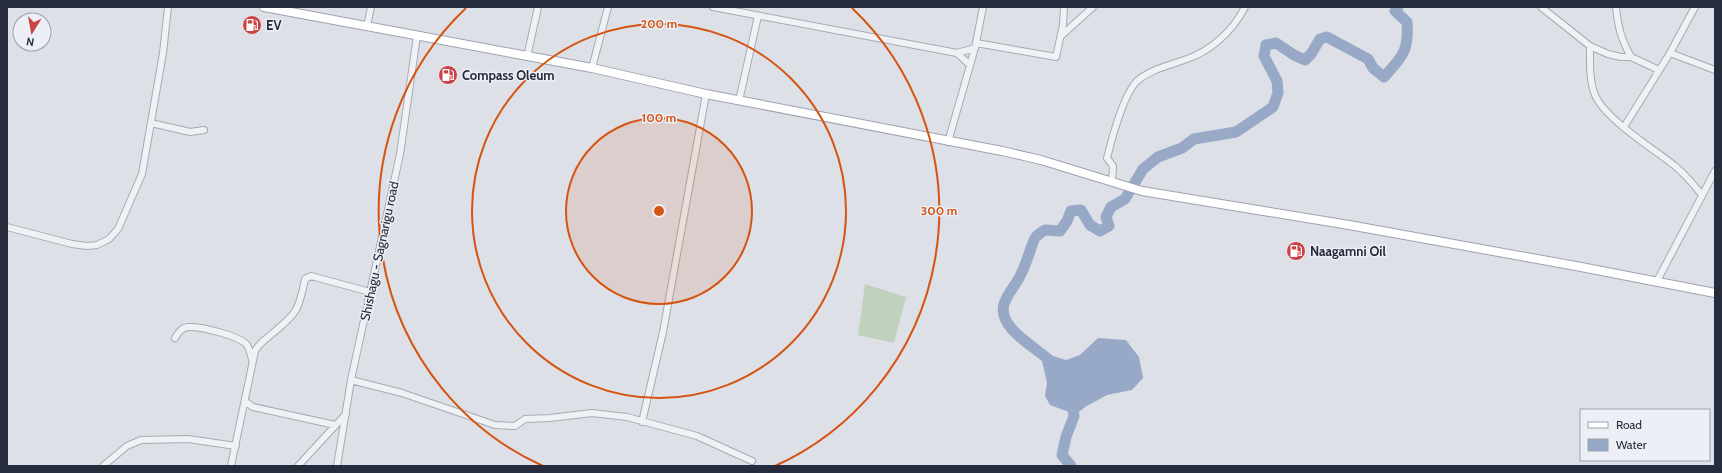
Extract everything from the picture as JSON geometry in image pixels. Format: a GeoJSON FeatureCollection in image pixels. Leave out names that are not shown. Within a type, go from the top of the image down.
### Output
{"type":"FeatureCollection","features":[{"type":"Feature","properties":{"kind":"main road"},"geometry":{"type":"LineString","coordinates":[[264,7],[592,68],[739,101],[948,142],[1002,151],[1041,160],[1142,191],[1356,226],[1715,293]]}},
{"type":"Feature","properties":{"kind":"street"},"geometry":{"type":"LineString","coordinates":[[7,227],[72,244],[87,246],[97,245],[109,239],[118,229],[142,174],[163,53],[168,7]]}},
{"type":"Feature","properties":{"kind":"street"},"geometry":{"type":"LineString","coordinates":[[367,26],[371,7]]}},
{"type":"Feature","properties":{"kind":"street"},"geometry":{"type":"LineString","coordinates":[[527,57],[538,7]]}},
{"type":"Feature","properties":{"kind":"street"},"geometry":{"type":"LineString","coordinates":[[592,68],[608,7]]}},
{"type":"Feature","properties":{"kind":"street"},"geometry":{"type":"LineString","coordinates":[[713,7],[957,54],[970,65]]}},
{"type":"Feature","properties":{"kind":"street"},"geometry":{"type":"LineString","coordinates":[[948,142],[975,46],[983,7]]}},
{"type":"Feature","properties":{"kind":"street"},"geometry":{"type":"LineString","coordinates":[[957,54],[975,46],[1056,57],[1061,36],[1064,7]]}},
{"type":"Feature","properties":{"kind":"street"},"geometry":{"type":"LineString","coordinates":[[1061,36],[1093,7]]}},
{"type":"Feature","properties":{"kind":"street"},"geometry":{"type":"LineString","coordinates":[[1112,182],[1112,166],[1107,158],[1129,91],[1137,81],[1155,69],[1185,60],[1213,44],[1226,34],[1246,7]]}},
{"type":"Feature","properties":{"kind":"street"},"geometry":{"type":"LineString","coordinates":[[1616,7],[1618,29],[1622,42],[1631,57]]}},
{"type":"Feature","properties":{"kind":"street"},"geometry":{"type":"LineString","coordinates":[[1624,127],[1670,53],[1695,7]]}},
{"type":"Feature","properties":{"kind":"street"},"geometry":{"type":"LineString","coordinates":[[1544,8],[1590,46],[1608,54],[1621,57],[1631,57],[1659,70]]}},
{"type":"Feature","properties":{"kind":"street"},"geometry":{"type":"LineString","coordinates":[[739,101],[758,16]]}},
{"type":"Feature","properties":{"kind":"street","name":"Shishagu - Sagnarigu road"},"geometry":{"type":"LineString","coordinates":[[337,466],[351,380],[400,154],[417,36]]}},
{"type":"Feature","properties":{"kind":"street"},"geometry":{"type":"LineString","coordinates":[[1590,46],[1590,62],[1595,94],[1601,104],[1624,127],[1676,166],[1702,195]]}},
{"type":"Feature","properties":{"kind":"street"},"geometry":{"type":"LineString","coordinates":[[1670,53],[1715,70]]}},
{"type":"Feature","properties":{"kind":"street"},"geometry":{"type":"LineString","coordinates":[[642,422],[663,332],[706,94]]}},
{"type":"Feature","properties":{"kind":"street"},"geometry":{"type":"LineString","coordinates":[[151,122],[177,130],[190,132],[204,130]]}},
{"type":"Feature","properties":{"kind":"street"},"geometry":{"type":"LineString","coordinates":[[1657,281],[1715,171]]}},
{"type":"Feature","properties":{"kind":"street"},"geometry":{"type":"LineString","coordinates":[[232,466],[246,402],[252,362],[257,347],[295,312],[301,301],[305,279],[308,276],[324,279],[370,292]]}},
{"type":"Feature","properties":{"kind":"street"},"geometry":{"type":"LineString","coordinates":[[175,338],[180,331],[189,327],[225,334],[246,345],[252,362]]}},
{"type":"Feature","properties":{"kind":"street"},"geometry":{"type":"LineString","coordinates":[[351,380],[402,393],[495,425],[515,426],[525,419],[550,418],[592,412],[627,417],[697,436],[752,461]]}},
{"type":"Feature","properties":{"kind":"street"},"geometry":{"type":"LineString","coordinates":[[246,402],[254,407],[335,425]]}},
{"type":"Feature","properties":{"kind":"street"},"geometry":{"type":"LineString","coordinates":[[298,466],[346,414]]}},
{"type":"Feature","properties":{"kind":"street"},"geometry":{"type":"LineString","coordinates":[[102,466],[127,446],[141,440],[188,439],[236,446]]}},
{"type":"Feature","properties":{"kind":"green space"},"geometry":{"type":"Polygon","coordinates":[[[865,284],[906,297],[894,343],[858,335],[865,284]]]}},
{"type":"Feature","properties":{"kind":"water"},"geometry":{"type":"Polygon","coordinates":[[[1098,338],[1126,340],[1139,357],[1143,378],[1132,390],[1107,395],[1085,407],[1074,416],[1069,412],[1050,405],[1045,396],[1047,383],[1040,352],[1066,360],[1080,355],[1098,338]]]}},
{"type":"Feature","properties":{"kind":"waterway"},"geometry":{"type":"LineString","coordinates":[[1050,361],[1012,329],[1006,321],[1003,313],[1004,304],[1020,276],[1036,237],[1045,230],[1060,231],[1067,221],[1071,211],[1081,210],[1090,225],[1100,231],[1109,226],[1106,217],[1111,207],[1125,199],[1143,169],[1158,157],[1182,148],[1194,139],[1236,132],[1273,107],[1278,93],[1277,81],[1264,56],[1266,45],[1276,43],[1294,55],[1305,60],[1311,54],[1320,39],[1327,37],[1368,59],[1373,68],[1384,77],[1396,64],[1406,47],[1407,22],[1395,11],[1398,7]]}},
{"type":"Feature","properties":{"kind":"waterway"},"geometry":{"type":"LineString","coordinates":[[1071,466],[1062,455],[1066,437],[1074,416],[1072,401]]}},
{"type":"Feature","properties":{"kind":"place","name":"EV"},"geometry":{"type":"Point","coordinates":[252,25]}},
{"type":"Feature","properties":{"kind":"place","name":"Compass Oleum"},"geometry":{"type":"Point","coordinates":[448,75]}},
{"type":"Feature","properties":{"kind":"place","name":"Naagamni Oil"},"geometry":{"type":"Point","coordinates":[1296,251]}}]}
